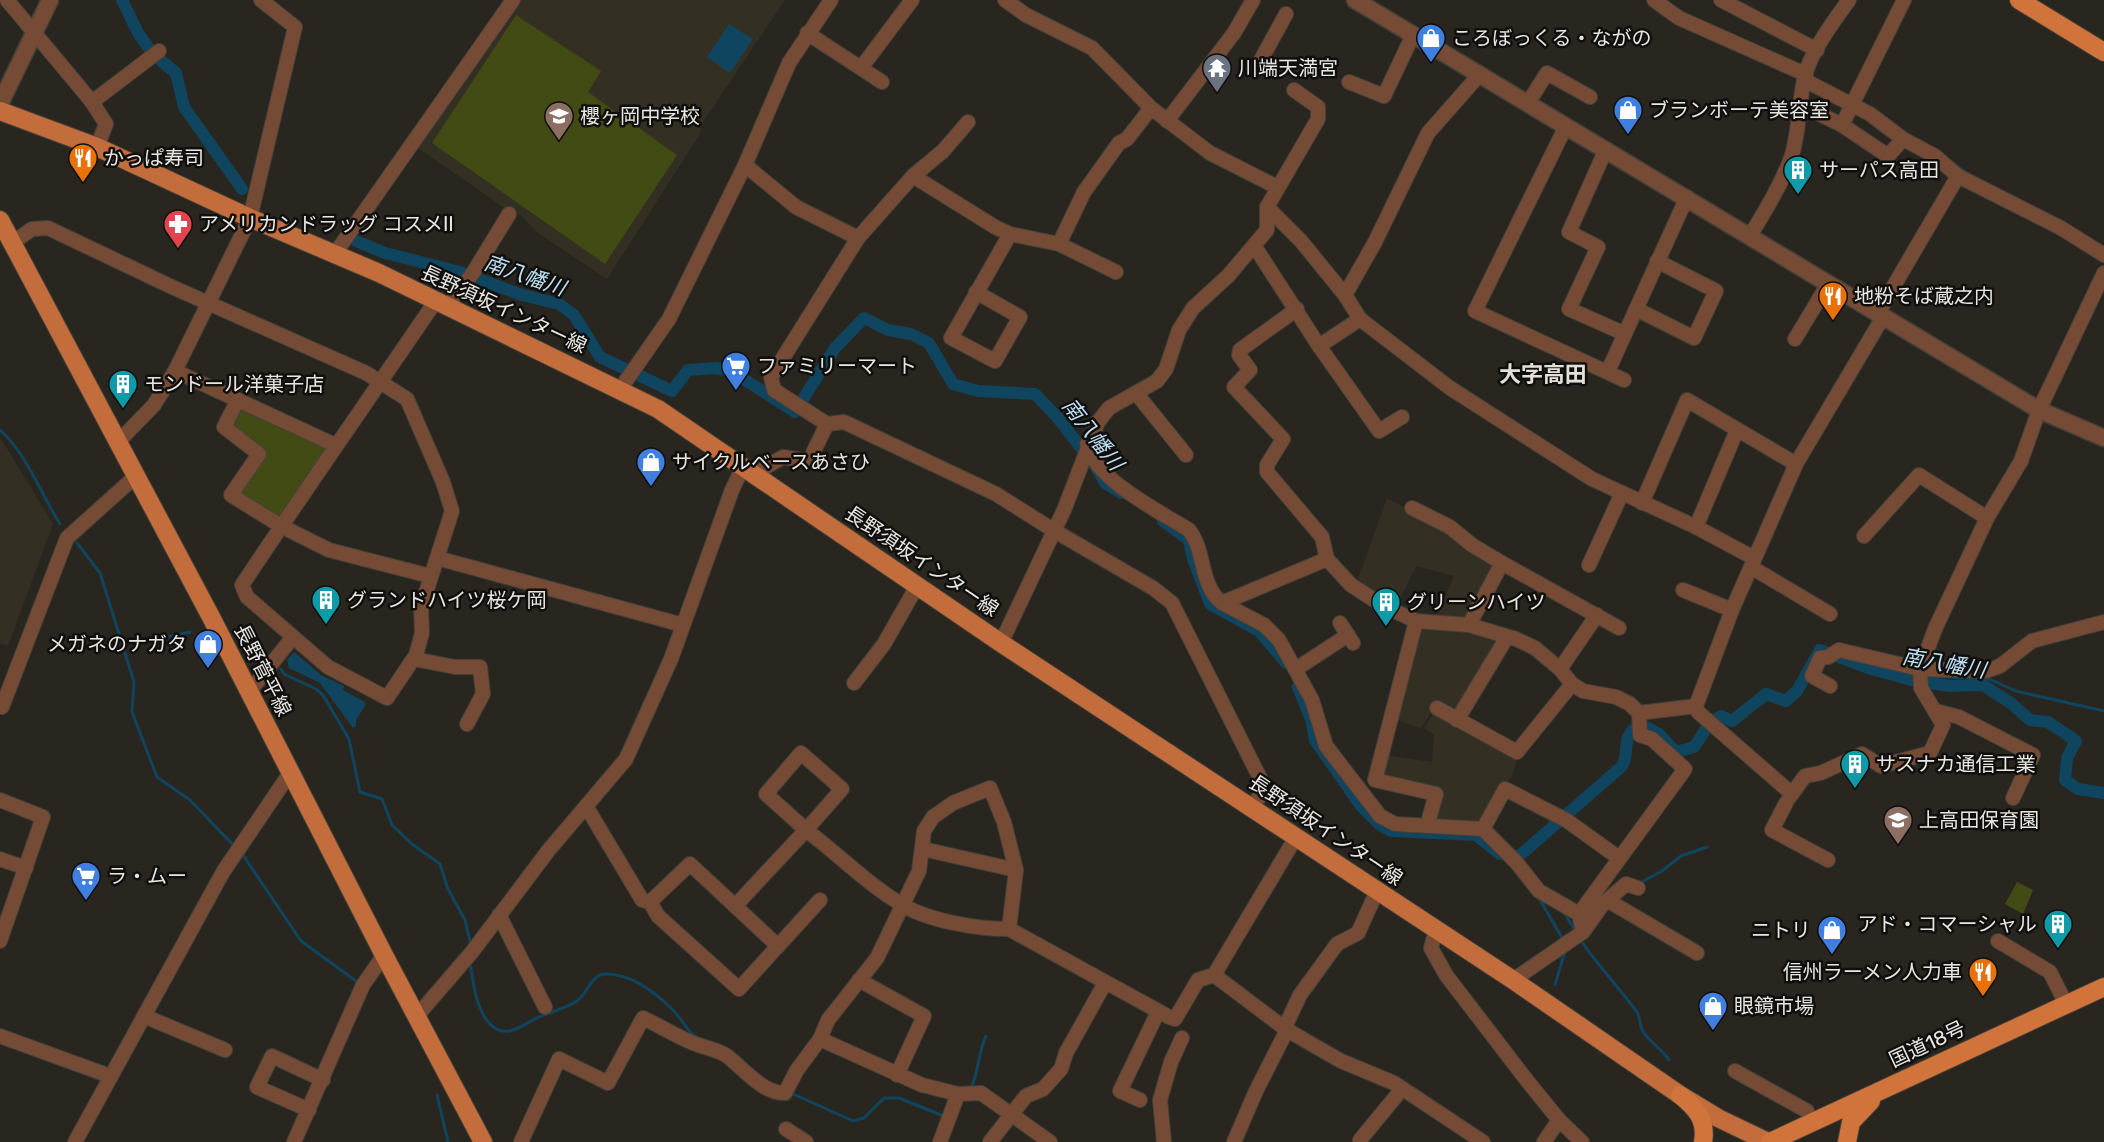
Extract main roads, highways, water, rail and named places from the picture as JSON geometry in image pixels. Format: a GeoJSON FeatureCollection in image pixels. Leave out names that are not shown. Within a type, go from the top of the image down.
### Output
{"type":"FeatureCollection","features":[{"type":"Feature","properties":{"kind":"highway"},"geometry":{"type":"LineString","coordinates":[[2019,0],[2104,52]]}},
{"type":"Feature","properties":{"kind":"highway","name":"国道18号"},"geometry":{"type":"LineString","coordinates":[[1769,1142],[2104,987]]}},
{"type":"Feature","properties":{"kind":"highway"},"geometry":{"type":"LineString","coordinates":[[1846,1142],[1849,1127],[1855,1117],[1889,1087]]}},
{"type":"Feature","properties":{"kind":"highway"},"geometry":{"type":"LineString","coordinates":[[1680,1095],[1700,1116],[1704,1124],[1703,1142]]}},
{"type":"Feature","properties":{"kind":"main road","name":"長野須坂インター線"},"geometry":{"type":"LineString","coordinates":[[0,111],[97,147],[441,305],[629,378],[658,409],[1001,643],[1513,980],[1680,1095],[1740,1130],[1769,1142]]}},
{"type":"Feature","properties":{"kind":"main road","name":"長野菅平線"},"geometry":{"type":"LineString","coordinates":[[0,220],[483,1142]]}},
{"type":"Feature","properties":{"kind":"water"},"geometry":{"type":"Polygon","coordinates":[[[729,24],[753,39],[730,73],[707,57],[729,24]]]}},
{"type":"Feature","properties":{"kind":"water"},"geometry":{"type":"Polygon","coordinates":[[[294,652],[321,675],[344,686],[343,690],[366,704],[356,720],[356,726],[353,728],[320,683],[289,668],[287,660],[294,652]]]}},
{"type":"Feature","properties":{"kind":"waterway","name":"南八幡川"},"geometry":{"type":"LineString","coordinates":[[122,0],[138,33],[153,54],[176,73],[184,107],[242,189]]}},
{"type":"Feature","properties":{"kind":"waterway"},"geometry":{"type":"LineString","coordinates":[[1954,164],[1968,174]]}},
{"type":"Feature","properties":{"kind":"waterway","name":"南八幡川"},"geometry":{"type":"LineString","coordinates":[[356,241],[385,253],[460,272],[522,295],[559,304],[574,315],[600,357],[672,391],[688,370],[716,368],[731,371],[795,412],[835,348],[864,318],[888,330],[911,334],[929,343],[953,384],[978,391],[1035,394],[1057,417],[1096,467],[1105,483],[1121,493]]}},
{"type":"Feature","properties":{"kind":"waterway"},"geometry":{"type":"LineString","coordinates":[[0,430],[26,462],[60,524]]}},
{"type":"Feature","properties":{"kind":"waterway","name":"南八幡川"},"geometry":{"type":"LineString","coordinates":[[1163,521],[1189,540],[1193,559],[1210,604],[1259,631],[1286,663]]}},
{"type":"Feature","properties":{"kind":"waterway"},"geometry":{"type":"LineString","coordinates":[[77,543],[100,573],[134,682],[132,712],[157,777],[190,800],[235,847]]}},
{"type":"Feature","properties":{"kind":"waterway"},"geometry":{"type":"LineString","coordinates":[[144,642],[190,632]]}},
{"type":"Feature","properties":{"kind":"waterway","name":"南八幡川"},"geometry":{"type":"LineString","coordinates":[[1715,720],[1721,716],[1732,721],[1766,694],[1786,701],[1797,691],[1820,650],[1868,668],[1915,681],[1950,686],[1983,685],[2012,704],[2030,720],[2048,722],[2076,741],[2067,758],[2065,780],[2078,789],[2104,793]]}},
{"type":"Feature","properties":{"kind":"waterway"},"geometry":{"type":"LineString","coordinates":[[281,669],[284,674],[316,689],[323,695],[349,739],[360,792],[382,799],[392,825],[412,844],[440,864],[448,889],[465,920],[470,941]]}},
{"type":"Feature","properties":{"kind":"waterway"},"geometry":{"type":"LineString","coordinates":[[1926,676],[1989,679],[2016,691],[2104,711]]}},
{"type":"Feature","properties":{"kind":"waterway","name":"南八幡川"},"geometry":{"type":"LineString","coordinates":[[1298,687],[1311,719],[1315,740],[1361,806],[1379,824],[1391,831],[1476,835],[1500,854]]}},
{"type":"Feature","properties":{"kind":"waterway","name":"南八幡川"},"geometry":{"type":"LineString","coordinates":[[1646,727],[1659,734],[1676,752],[1694,747],[1708,726]]}},
{"type":"Feature","properties":{"kind":"waterway","name":"南八幡川"},"geometry":{"type":"LineString","coordinates":[[1566,815],[1621,767],[1624,763],[1628,738],[1633,730]]}},
{"type":"Feature","properties":{"kind":"waterway","name":"南八幡川"},"geometry":{"type":"LineString","coordinates":[[1518,857],[1557,823]]}},
{"type":"Feature","properties":{"kind":"waterway"},"geometry":{"type":"LineString","coordinates":[[1638,884],[1662,871],[1681,856],[1707,847]]}},
{"type":"Feature","properties":{"kind":"waterway"},"geometry":{"type":"LineString","coordinates":[[243,855],[301,941],[356,981]]}},
{"type":"Feature","properties":{"kind":"waterway"},"geometry":{"type":"LineString","coordinates":[[1539,898],[1562,938]]}},
{"type":"Feature","properties":{"kind":"waterway"},"geometry":{"type":"LineString","coordinates":[[1564,912],[1574,929]]}},
{"type":"Feature","properties":{"kind":"waterway"},"geometry":{"type":"LineString","coordinates":[[1580,939],[1637,1012],[1644,1033],[1669,1060]]}},
{"type":"Feature","properties":{"kind":"waterway"},"geometry":{"type":"LineString","coordinates":[[1555,985],[1565,951]]}},
{"type":"Feature","properties":{"kind":"waterway"},"geometry":{"type":"LineString","coordinates":[[471,967],[480,1008],[492,1026],[500,1030],[513,1030],[577,1001],[593,980],[606,974],[625,977],[651,991],[673,1010],[697,1038]]}},
{"type":"Feature","properties":{"kind":"waterway"},"geometry":{"type":"LineString","coordinates":[[971,1088],[986,1036]]}},
{"type":"Feature","properties":{"kind":"waterway"},"geometry":{"type":"LineString","coordinates":[[0,1043],[99,1079]]}},
{"type":"Feature","properties":{"kind":"waterway"},"geometry":{"type":"LineString","coordinates":[[791,1093],[853,1121],[864,1118],[884,1098],[899,1098],[946,1117]]}},
{"type":"Feature","properties":{"kind":"waterway"},"geometry":{"type":"LineString","coordinates":[[437,1095],[448,1142]]}},
{"type":"Feature","properties":{"kind":"place","name":"ころぼっくる・ながの"},"geometry":{"type":"Point","coordinates":[1431,64]}},
{"type":"Feature","properties":{"kind":"place","name":"川端天満宮"},"geometry":{"type":"Point","coordinates":[1217,94]}},
{"type":"Feature","properties":{"kind":"place","name":"ブランボーテ美容室"},"geometry":{"type":"Point","coordinates":[1628,136]}},
{"type":"Feature","properties":{"kind":"place","name":"櫻ヶ岡中学校"},"geometry":{"type":"Point","coordinates":[559,142]}},
{"type":"Feature","properties":{"kind":"place","name":"かっぱ寿司"},"geometry":{"type":"Point","coordinates":[83,184]}},
{"type":"Feature","properties":{"kind":"place","name":"サーパス高田"},"geometry":{"type":"Point","coordinates":[1798,196]}},
{"type":"Feature","properties":{"kind":"place","name":"アメリカンドラッグ コスメII"},"geometry":{"type":"Point","coordinates":[178,250]}},
{"type":"Feature","properties":{"kind":"place","name":"地粉そば蔵之内"},"geometry":{"type":"Point","coordinates":[1833,322]}},
{"type":"Feature","properties":{"kind":"place","name":"ファミリーマート"},"geometry":{"type":"Point","coordinates":[736,392]}},
{"type":"Feature","properties":{"kind":"place","name":"モンドール洋菓子店"},"geometry":{"type":"Point","coordinates":[123,410]}},
{"type":"Feature","properties":{"kind":"place","name":"サイクルベースあさひ"},"geometry":{"type":"Point","coordinates":[651,488]}},
{"type":"Feature","properties":{"kind":"place","name":"グランドハイツ桜ケ岡"},"geometry":{"type":"Point","coordinates":[326,626]}},
{"type":"Feature","properties":{"kind":"place","name":"グリーンハイツ"},"geometry":{"type":"Point","coordinates":[1386,628]}},
{"type":"Feature","properties":{"kind":"place","name":"メガネのナガタ"},"geometry":{"type":"Point","coordinates":[208,670]}},
{"type":"Feature","properties":{"kind":"place","name":"サスナカ通信工業"},"geometry":{"type":"Point","coordinates":[1855,790]}},
{"type":"Feature","properties":{"kind":"place","name":"上高田保育園"},"geometry":{"type":"Point","coordinates":[1898,846]}},
{"type":"Feature","properties":{"kind":"place","name":"ラ・ムー"},"geometry":{"type":"Point","coordinates":[86,902]}},
{"type":"Feature","properties":{"kind":"place","name":"アド・コマーシャル"},"geometry":{"type":"Point","coordinates":[2058,950]}},
{"type":"Feature","properties":{"kind":"place","name":"ニトリ"},"geometry":{"type":"Point","coordinates":[1832,956]}},
{"type":"Feature","properties":{"kind":"place","name":"信州ラーメン人力車"},"geometry":{"type":"Point","coordinates":[1983,998]}},
{"type":"Feature","properties":{"kind":"place","name":"眼鏡市場"},"geometry":{"type":"Point","coordinates":[1713,1032]}},
{"type":"Feature","properties":{"kind":"district","name":"大字高田"},"geometry":{"type":"Point","coordinates":[1543,374]}}]}
